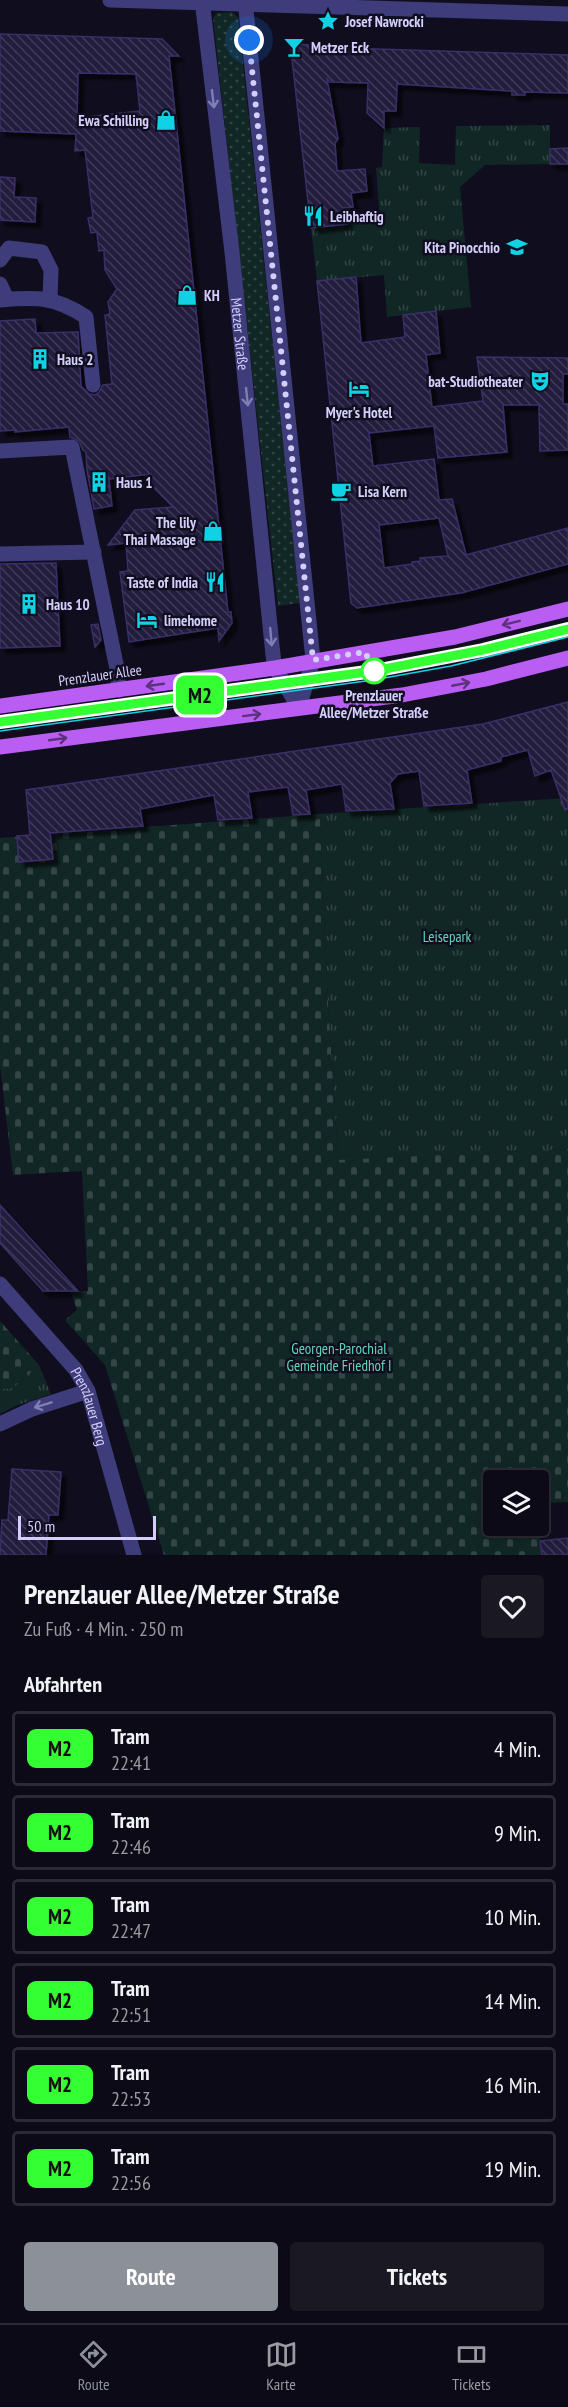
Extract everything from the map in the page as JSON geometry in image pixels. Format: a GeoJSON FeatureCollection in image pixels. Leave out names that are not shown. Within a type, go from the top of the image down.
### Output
{"type":"FeatureCollection","features":[{"type":"Feature","properties":{"kind":"main road","name":"Prenzlauer Allee"},"geometry":{"type":"LineString","coordinates":[[0,706],[275,668],[455,637],[568,609]]}},
{"type":"Feature","properties":{"kind":"main road"},"geometry":{"type":"LineString","coordinates":[[0,747],[402,695],[486,679],[568,658]]}},
{"type":"Feature","properties":{"kind":"street"},"geometry":{"type":"LineString","coordinates":[[110,0],[245,2],[568,14]]}},
{"type":"Feature","properties":{"kind":"street","name":"Metzer Straße"},"geometry":{"type":"LineString","coordinates":[[202,2],[232,252],[275,668]]}},
{"type":"Feature","properties":{"kind":"street"},"geometry":{"type":"LineString","coordinates":[[245,2],[313,660],[299,708]]}},
{"type":"Feature","properties":{"kind":"street"},"geometry":{"type":"LineString","coordinates":[[0,260],[9,248],[42,252],[51,270],[50,298]]}},
{"type":"Feature","properties":{"kind":"street"},"geometry":{"type":"LineString","coordinates":[[0,285],[3,299],[50,298],[67,304],[86,317],[93,386]]}},
{"type":"Feature","properties":{"kind":"street"},"geometry":{"type":"LineString","coordinates":[[0,451],[72,447],[117,669],[119,690]]}},
{"type":"Feature","properties":{"kind":"street"},"geometry":{"type":"LineString","coordinates":[[0,554],[94,552]]}},
{"type":"Feature","properties":{"kind":"street"},"geometry":{"type":"LineString","coordinates":[[275,668],[299,708]]}},
{"type":"Feature","properties":{"kind":"street","name":"Prenzlauer Berg"},"geometry":{"type":"LineString","coordinates":[[0,1284],[76,1370],[88,1391],[134,1555]]}},
{"type":"Feature","properties":{"kind":"street"},"geometry":{"type":"LineString","coordinates":[[0,1424],[32,1409],[88,1391]]}},
{"type":"Feature","properties":{"kind":"green space"},"geometry":{"type":"Polygon","coordinates":[[[232,12],[238,17],[300,603],[278,606],[213,18],[217,13],[232,12]]]}},
{"type":"Feature","properties":{"kind":"green space"},"geometry":{"type":"Polygon","coordinates":[[[550,125],[550,164],[485,165],[460,187],[471,307],[387,317],[384,275],[317,281],[311,228],[380,221],[376,168],[382,167],[384,128],[420,127],[419,163],[455,165],[456,126],[550,125]]]}},
{"type":"Feature","properties":{"kind":"green space","name":"Leisepark"},"geometry":{"type":"Polygon","coordinates":[[[568,798],[568,1149],[338,1160],[327,984],[320,814],[568,798]]]}},
{"type":"Feature","properties":{"kind":"green space","name":"Georgen-Parochial Gemeinde Friedhof I"},"geometry":{"type":"Polygon","coordinates":[[[320,814],[327,984],[338,1159],[568,1149],[568,1502],[549,1503],[549,1470],[483,1470],[483,1536],[540,1536],[542,1555],[164,1555],[105,1365],[65,1320],[77,1310],[71,1292],[88,1291],[82,1171],[13,1175],[0,1065],[0,838],[320,814]]]}},
{"type":"Feature","properties":{"kind":"green space"},"geometry":{"type":"Polygon","coordinates":[[[0,1321],[39,1365],[13,1388],[0,1389],[0,1321]]]}},
{"type":"Feature","properties":{"kind":"green space"},"geometry":{"type":"Polygon","coordinates":[[[39,1365],[51,1394],[15,1406],[0,1414],[0,1389],[13,1388],[39,1365]]]}},
{"type":"Feature","properties":{"kind":"building"},"geometry":{"type":"Polygon","coordinates":[[[0,34],[162,39],[179,56],[169,56],[228,612],[231,612],[232,623],[219,641],[218,628],[129,642],[120,572],[128,571],[126,543],[108,545],[135,510],[173,507],[152,486],[151,474],[109,479],[112,506],[94,509],[86,452],[79,441],[70,437],[69,427],[15,432],[15,430],[0,431],[0,321],[35,319],[36,333],[78,332],[81,386],[89,394],[95,395],[103,385],[112,384],[105,315],[110,314],[108,302],[117,289],[105,270],[104,250],[99,251],[97,232],[91,233],[88,218],[93,217],[85,150],[75,151],[76,134],[0,131],[0,34]],[[78,73],[77,118],[140,111],[136,74],[78,73]]]}},
{"type":"Feature","properties":{"kind":"building"},"geometry":{"type":"Polygon","coordinates":[[[296,44],[345,48],[568,55],[568,93],[525,92],[525,95],[512,95],[512,91],[397,84],[396,111],[384,111],[384,128],[367,113],[368,83],[330,82],[327,79],[338,139],[335,143],[337,171],[365,169],[367,191],[351,193],[353,207],[344,208],[347,224],[311,228],[291,50],[296,44]]]}},
{"type":"Feature","properties":{"kind":"building"},"geometry":{"type":"Polygon","coordinates":[[[568,148],[568,164],[550,164],[550,149],[568,148]]]}},
{"type":"Feature","properties":{"kind":"building"},"geometry":{"type":"Polygon","coordinates":[[[0,177],[15,178],[14,197],[36,198],[35,222],[0,220],[0,177]]]}},
{"type":"Feature","properties":{"kind":"building"},"geometry":{"type":"Polygon","coordinates":[[[356,277],[361,343],[405,337],[403,315],[436,311],[440,353],[426,355],[432,407],[483,401],[477,357],[568,358],[568,374],[563,374],[563,404],[568,404],[568,450],[540,451],[539,405],[503,405],[507,452],[438,458],[434,426],[369,433],[373,466],[434,459],[439,500],[452,499],[466,555],[568,528],[568,564],[461,593],[357,608],[351,603],[317,281],[356,277]],[[439,518],[379,525],[384,568],[412,564],[412,562],[421,561],[420,558],[448,556],[439,518]]]}},
{"type":"Feature","properties":{"kind":"building","name":"Haus 10"},"geometry":{"type":"Polygon","coordinates":[[[56,563],[60,646],[0,648],[0,564],[56,563]]]}},
{"type":"Feature","properties":{"kind":"building"},"geometry":{"type":"Polygon","coordinates":[[[98,624],[101,640],[95,647],[91,625],[98,624]]]}},
{"type":"Feature","properties":{"kind":"building"},"geometry":{"type":"Polygon","coordinates":[[[568,702],[568,809],[565,810],[551,770],[535,776],[528,750],[501,757],[501,761],[467,770],[472,803],[424,806],[419,771],[398,774],[390,783],[394,809],[346,811],[342,784],[306,790],[310,814],[293,815],[288,787],[248,792],[252,818],[218,820],[214,795],[140,809],[143,826],[50,833],[53,859],[19,862],[17,836],[30,835],[26,790],[483,724],[568,702]]]}},
{"type":"Feature","properties":{"kind":"building"},"geometry":{"type":"Polygon","coordinates":[[[0,1205],[78,1291],[43,1291],[0,1243],[0,1205]]]}},
{"type":"Feature","properties":{"kind":"building"},"geometry":{"type":"Polygon","coordinates":[[[12,1469],[61,1472],[58,1515],[49,1515],[46,1555],[0,1555],[2,1520],[8,1520],[12,1469]]]}},
{"type":"Feature","properties":{"kind":"building"},"geometry":{"type":"Polygon","coordinates":[[[568,1538],[568,1555],[542,1555],[540,1541],[568,1538]]]}},
{"type":"Feature","properties":{"kind":"tram line","name":"M2"},"geometry":{"type":"LineString","coordinates":[[0,722],[374,671],[483,650],[568,629]]}},
{"type":"Feature","properties":{"kind":"tram line"},"geometry":{"type":"LineString","coordinates":[[0,731],[373,680],[451,666],[568,637]]}},
{"type":"Feature","properties":{"kind":"tram line"},"geometry":{"type":"LineString","coordinates":[[416,664],[489,648]]}},
{"type":"Feature","properties":{"kind":"place","name":"Josef Nawrocki"},"geometry":{"type":"Point","coordinates":[328,21]}},
{"type":"Feature","properties":{"kind":"place","name":"Metzer Eck"},"geometry":{"type":"Point","coordinates":[294,47]}},
{"type":"Feature","properties":{"kind":"place","name":"Ewa Schilling"},"geometry":{"type":"Point","coordinates":[166,120]}},
{"type":"Feature","properties":{"kind":"place","name":"Leibhaftig"},"geometry":{"type":"Point","coordinates":[313,216]}},
{"type":"Feature","properties":{"kind":"place","name":"Kita Pinocchio"},"geometry":{"type":"Point","coordinates":[517,247]}},
{"type":"Feature","properties":{"kind":"place","name":"KH"},"geometry":{"type":"Point","coordinates":[187,295]}},
{"type":"Feature","properties":{"kind":"place","name":"Haus 2"},"geometry":{"type":"Point","coordinates":[40,359]}},
{"type":"Feature","properties":{"kind":"place","name":"bat-Studiotheater"},"geometry":{"type":"Point","coordinates":[540,381]}},
{"type":"Feature","properties":{"kind":"place","name":"Myer's Hotel"},"geometry":{"type":"Point","coordinates":[359,389]}},
{"type":"Feature","properties":{"kind":"place","name":"Haus 1"},"geometry":{"type":"Point","coordinates":[99,482]}},
{"type":"Feature","properties":{"kind":"place","name":"Lisa Kern"},"geometry":{"type":"Point","coordinates":[341,491]}},
{"type":"Feature","properties":{"kind":"place","name":"The lily Thai Massage"},"geometry":{"type":"Point","coordinates":[213,531]}},
{"type":"Feature","properties":{"kind":"place","name":"Taste of India"},"geometry":{"type":"Point","coordinates":[215,582]}},
{"type":"Feature","properties":{"kind":"place","name":"Haus 10"},"geometry":{"type":"Point","coordinates":[29,604]}},
{"type":"Feature","properties":{"kind":"place","name":"limehome"},"geometry":{"type":"Point","coordinates":[147,620]}},
{"type":"Feature","properties":{"kind":"place","name":"Prenzlauer Allee/Metzer Straße"},"geometry":{"type":"Point","coordinates":[374,671]}},
{"type":"Feature","properties":{"kind":"route"},"geometry":{"type":"LineString","coordinates":[[249,40],[313,660],[365,652],[374,671]]}}]}
